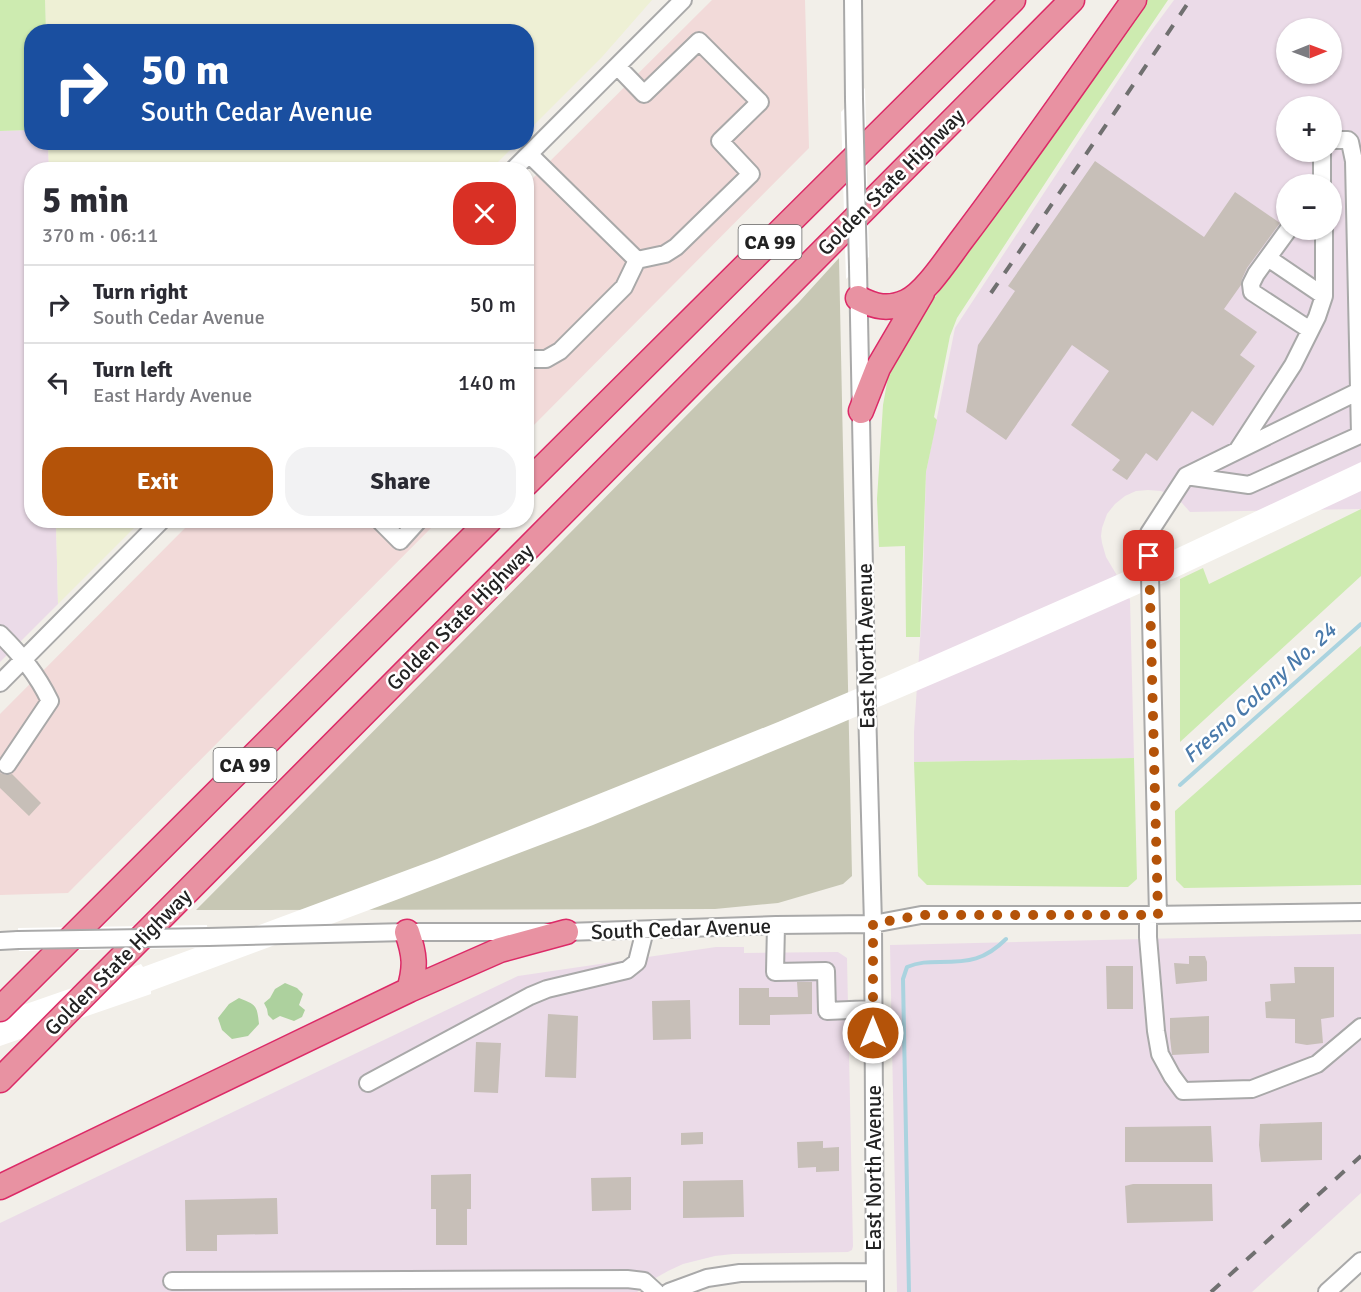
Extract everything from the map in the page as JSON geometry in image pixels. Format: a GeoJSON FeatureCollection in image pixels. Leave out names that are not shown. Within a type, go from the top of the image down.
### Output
{"type":"FeatureCollection","features":[{"type":"Feature","properties":{"kind":"highway","name":"Golden State Highway"},"geometry":{"type":"LineString","coordinates":[[534,476],[1013,0]]}},
{"type":"Feature","properties":{"kind":"highway","name":"Golden State Highway"},"geometry":{"type":"LineString","coordinates":[[0,1080],[1072,0]]}},
{"type":"Feature","properties":{"kind":"highway"},"geometry":{"type":"LineString","coordinates":[[861,411],[878,368],[925,287],[983,211],[1134,0]]}},
{"type":"Feature","properties":{"kind":"highway"},"geometry":{"type":"LineString","coordinates":[[858,298],[871,305],[890,308],[907,302],[925,287]]}},
{"type":"Feature","properties":{"kind":"highway","name":"CA 99"},"geometry":{"type":"LineString","coordinates":[[0,1009],[482,528]]}},
{"type":"Feature","properties":{"kind":"highway"},"geometry":{"type":"LineString","coordinates":[[408,932],[415,962],[409,990]]}},
{"type":"Feature","properties":{"kind":"highway"},"geometry":{"type":"LineString","coordinates":[[0,1187],[409,990],[500,950],[566,932]]}},
{"type":"Feature","properties":{"kind":"street"},"geometry":{"type":"LineString","coordinates":[[534,149],[683,0]]}},
{"type":"Feature","properties":{"kind":"street","name":"East North Avenue"},"geometry":{"type":"LineString","coordinates":[[853,0],[873,924],[875,1292]]}},
{"type":"Feature","properties":{"kind":"street"},"geometry":{"type":"LineString","coordinates":[[616,66],[644,94],[699,40],[760,102],[720,141],[751,174],[676,247],[665,254],[637,260]]}},
{"type":"Feature","properties":{"kind":"street"},"geometry":{"type":"LineString","coordinates":[[1186,476],[1249,484],[1360,435],[1354,161],[1350,142],[1342,140]]}},
{"type":"Feature","properties":{"kind":"street"},"geometry":{"type":"LineString","coordinates":[[521,162],[533,150]]}},
{"type":"Feature","properties":{"kind":"street"},"geometry":{"type":"LineString","coordinates":[[529,154],[637,260]]}},
{"type":"Feature","properties":{"kind":"street"},"geometry":{"type":"LineString","coordinates":[[1281,240],[1256,274],[1251,284],[1252,292],[1310,330]]}},
{"type":"Feature","properties":{"kind":"street"},"geometry":{"type":"LineString","coordinates":[[1237,451],[1293,365],[1317,317],[1324,296],[1324,240]]}},
{"type":"Feature","properties":{"kind":"street"},"geometry":{"type":"LineString","coordinates":[[1268,258],[1324,296]]}},
{"type":"Feature","properties":{"kind":"street"},"geometry":{"type":"LineString","coordinates":[[534,359],[546,359],[560,351],[624,287],[637,260]]}},
{"type":"Feature","properties":{"kind":"street"},"geometry":{"type":"LineString","coordinates":[[1359,391],[1186,476],[1149,532],[1153,915],[1148,937],[1160,1054],[1183,1091],[1252,1089],[1317,1064],[1361,1027]]}},
{"type":"Feature","properties":{"kind":"street"},"geometry":{"type":"LineString","coordinates":[[0,682],[154,528]]}},
{"type":"Feature","properties":{"kind":"street"},"geometry":{"type":"LineString","coordinates":[[387,528],[400,541],[412,528]]}},
{"type":"Feature","properties":{"kind":"street"},"geometry":{"type":"LineString","coordinates":[[0,634],[24,659],[50,701],[7,765]]}},
{"type":"Feature","properties":{"kind":"street","name":"South Cedar Avenue"},"geometry":{"type":"LineString","coordinates":[[0,941],[408,932],[566,932],[873,924],[921,915],[1361,912]]}},
{"type":"Feature","properties":{"kind":"street"},"geometry":{"type":"LineString","coordinates":[[776,925],[775,972],[826,971],[827,1011],[873,1009]]}},
{"type":"Feature","properties":{"kind":"street"},"geometry":{"type":"LineString","coordinates":[[368,1083],[530,996],[547,989],[627,970],[637,962],[645,930]]}},
{"type":"Feature","properties":{"kind":"street"},"geometry":{"type":"LineString","coordinates":[[1327,1292],[1361,1260]]}},
{"type":"Feature","properties":{"kind":"street"},"geometry":{"type":"LineString","coordinates":[[669,1292],[707,1278],[740,1273],[874,1272]]}},
{"type":"Feature","properties":{"kind":"street"},"geometry":{"type":"LineString","coordinates":[[172,1281],[516,1286],[627,1279],[644,1281],[656,1292]]}},
{"type":"Feature","properties":{"kind":"shaded area"},"geometry":{"type":"Polygon","coordinates":[[[45,0],[652,0],[602,57],[534,125],[534,24],[46,24],[45,0]]]}},
{"type":"Feature","properties":{"kind":"shaded area"},"geometry":{"type":"Polygon","coordinates":[[[712,0],[805,0],[809,148],[534,425],[534,177],[712,0]]]}},
{"type":"Feature","properties":{"kind":"shaded area"},"geometry":{"type":"Polygon","coordinates":[[[1174,0],[1361,0],[1361,509],[1190,512],[1172,496],[1161,491],[1148,490],[1136,491],[1115,504],[1107,514],[1101,536],[1106,557],[1130,600],[1134,758],[914,762],[926,472],[955,328],[1146,38],[1174,0]]]}},
{"type":"Feature","properties":{"kind":"shaded area"},"geometry":{"type":"Polygon","coordinates":[[[24,130],[24,150],[48,150],[49,162],[24,162],[24,528],[56,528],[58,604],[0,662],[0,131],[24,130]]]}},
{"type":"Feature","properties":{"kind":"shaded area"},"geometry":{"type":"Polygon","coordinates":[[[48,150],[510,150],[498,162],[49,162],[48,150]]]}},
{"type":"Feature","properties":{"kind":"shaded area"},"geometry":{"type":"Polygon","coordinates":[[[839,258],[852,876],[843,884],[778,903],[715,909],[196,910],[799,302],[839,258]]]}},
{"type":"Feature","properties":{"kind":"shaded area"},"geometry":{"type":"Polygon","coordinates":[[[56,528],[134,528],[58,604],[56,528]]]}},
{"type":"Feature","properties":{"kind":"shaded area"},"geometry":{"type":"Polygon","coordinates":[[[185,528],[431,528],[68,893],[0,895],[0,714],[185,528]]]}},
{"type":"Feature","properties":{"kind":"shaded area"},"geometry":{"type":"Polygon","coordinates":[[[1361,934],[1361,1193],[1252,1292],[897,1292],[890,945],[1361,934]]]}},
{"type":"Feature","properties":{"kind":"shaded area"},"geometry":{"type":"Polygon","coordinates":[[[716,947],[744,947],[744,953],[838,952],[847,958],[853,1246],[848,1252],[715,1256],[683,1264],[652,1280],[637,1292],[0,1292],[0,1223],[518,976],[716,947]]]}},
{"type":"Feature","properties":{"kind":"green space"},"geometry":{"type":"Polygon","coordinates":[[[0,0],[45,0],[46,24],[24,24],[24,130],[0,131],[0,0]]]}},
{"type":"Feature","properties":{"kind":"green space"},"geometry":{"type":"Polygon","coordinates":[[[1145,0],[1168,0],[957,318],[950,336],[926,472],[920,637],[906,637],[905,546],[879,547],[877,499],[883,405],[888,377],[897,355],[921,317],[1145,0]]]}},
{"type":"Feature","properties":{"kind":"green space"},"geometry":{"type":"Polygon","coordinates":[[[1361,509],[1361,576],[1180,742],[1180,579],[1203,568],[1209,584],[1361,509]]]}},
{"type":"Feature","properties":{"kind":"green space"},"geometry":{"type":"Polygon","coordinates":[[[1361,646],[1361,885],[1184,888],[1176,880],[1175,811],[1361,646]]]}},
{"type":"Feature","properties":{"kind":"green space"},"geometry":{"type":"Polygon","coordinates":[[[1134,758],[1137,879],[1128,887],[927,885],[918,876],[914,762],[1134,758]]]}},
{"type":"Feature","properties":{"kind":"green space"},"geometry":{"type":"Polygon","coordinates":[[[285,983],[297,988],[303,994],[299,1005],[305,1010],[302,1017],[294,1021],[280,1016],[273,1020],[268,1015],[264,1003],[275,989],[285,983]]]}},
{"type":"Feature","properties":{"kind":"green space"},"geometry":{"type":"Polygon","coordinates":[[[239,998],[255,1007],[259,1024],[248,1036],[232,1039],[222,1030],[218,1018],[229,1004],[239,998]]]}},
{"type":"Feature","properties":{"kind":"pier"},"geometry":{"type":"Polygon","coordinates":[[[865,88],[869,257],[846,279],[841,112],[865,88]]]}},
{"type":"Feature","properties":{"kind":"pier"},"geometry":{"type":"Polygon","coordinates":[[[1361,462],[1361,491],[1177,577],[1003,654],[593,825],[151,991],[151,994],[0,1046],[0,1013],[141,964],[143,967],[195,948],[19,951],[18,928],[207,925],[208,944],[437,859],[778,722],[1167,553],[1361,462]]]}},
{"type":"Feature","properties":{"kind":"building"},"geometry":{"type":"Polygon","coordinates":[[[1095,161],[1204,237],[1235,192],[1276,220],[1276,228],[1247,268],[1241,285],[1224,309],[1257,332],[1240,355],[1255,366],[1213,426],[1192,411],[1157,461],[1146,453],[1127,480],[1112,470],[1120,460],[1071,425],[1109,371],[1072,345],[1006,440],[966,412],[978,345],[1015,291],[1008,286],[1095,161]]]}},
{"type":"Feature","properties":{"kind":"building"},"geometry":{"type":"Polygon","coordinates":[[[0,773],[12,774],[41,803],[29,816],[0,788],[0,773]]]}},
{"type":"Feature","properties":{"kind":"building"},"geometry":{"type":"Polygon","coordinates":[[[1189,956],[1205,956],[1207,981],[1176,984],[1174,963],[1189,964],[1189,956]]]}},
{"type":"Feature","properties":{"kind":"building"},"geometry":{"type":"Polygon","coordinates":[[[1106,966],[1133,966],[1133,1009],[1107,1009],[1106,966]]]}},
{"type":"Feature","properties":{"kind":"building"},"geometry":{"type":"Polygon","coordinates":[[[1294,967],[1334,967],[1334,1017],[1321,1019],[1323,1043],[1307,1045],[1295,1043],[1295,1019],[1266,1018],[1265,1002],[1271,1001],[1270,984],[1295,983],[1294,967]]]}},
{"type":"Feature","properties":{"kind":"building"},"geometry":{"type":"Polygon","coordinates":[[[797,982],[812,982],[812,1014],[770,1015],[770,1025],[739,1025],[739,988],[769,988],[769,997],[798,997],[797,982]]]}},
{"type":"Feature","properties":{"kind":"building"},"geometry":{"type":"Polygon","coordinates":[[[690,1000],[691,1039],[653,1040],[652,1001],[690,1000]]]}},
{"type":"Feature","properties":{"kind":"building"},"geometry":{"type":"Polygon","coordinates":[[[548,1014],[578,1016],[576,1078],[545,1077],[548,1014]]]}},
{"type":"Feature","properties":{"kind":"building"},"geometry":{"type":"Polygon","coordinates":[[[1209,1016],[1209,1053],[1172,1055],[1170,1018],[1209,1016]]]}},
{"type":"Feature","properties":{"kind":"building"},"geometry":{"type":"Polygon","coordinates":[[[476,1042],[501,1043],[498,1093],[474,1092],[476,1042]]]}},
{"type":"Feature","properties":{"kind":"building"},"geometry":{"type":"Polygon","coordinates":[[[1322,1122],[1322,1160],[1261,1162],[1260,1124],[1322,1122]]]}},
{"type":"Feature","properties":{"kind":"building"},"geometry":{"type":"Polygon","coordinates":[[[1211,1126],[1213,1162],[1125,1162],[1125,1127],[1211,1126]]]}},
{"type":"Feature","properties":{"kind":"building"},"geometry":{"type":"Polygon","coordinates":[[[703,1132],[703,1144],[681,1145],[681,1133],[703,1132]]]}},
{"type":"Feature","properties":{"kind":"building"},"geometry":{"type":"Polygon","coordinates":[[[823,1141],[823,1148],[839,1147],[839,1171],[816,1172],[816,1167],[798,1168],[797,1142],[823,1141]]]}},
{"type":"Feature","properties":{"kind":"building"},"geometry":{"type":"Polygon","coordinates":[[[471,1174],[471,1209],[467,1209],[467,1245],[436,1245],[436,1209],[431,1209],[431,1175],[471,1174]]]}},
{"type":"Feature","properties":{"kind":"building"},"geometry":{"type":"Polygon","coordinates":[[[631,1177],[631,1210],[592,1211],[591,1178],[631,1177]]]}},
{"type":"Feature","properties":{"kind":"building"},"geometry":{"type":"Polygon","coordinates":[[[743,1180],[744,1217],[683,1218],[683,1181],[743,1180]]]}},
{"type":"Feature","properties":{"kind":"building"},"geometry":{"type":"Polygon","coordinates":[[[1133,1184],[1212,1184],[1213,1221],[1127,1223],[1125,1186],[1133,1184]]]}},
{"type":"Feature","properties":{"kind":"building"},"geometry":{"type":"Polygon","coordinates":[[[277,1198],[278,1234],[217,1235],[217,1251],[186,1251],[185,1200],[277,1198]]]}},
{"type":"Feature","properties":{"kind":"waterway","name":"Fresno Colony No. 24"},"geometry":{"type":"LineString","coordinates":[[1180,785],[1361,624]]}},
{"type":"Feature","properties":{"kind":"waterway","name":"Fresno Colony No. 24"},"geometry":{"type":"LineString","coordinates":[[909,1292],[903,979],[907,967],[984,956],[1006,939]]}},
{"type":"Feature","properties":{"kind":"railway"},"geometry":{"type":"LineString","coordinates":[[991,293],[1190,0]]}},
{"type":"Feature","properties":{"kind":"railway"},"geometry":{"type":"LineString","coordinates":[[1211,1292],[1361,1156]]}},
{"type":"Feature","properties":{"kind":"route"},"geometry":{"type":"LineString","coordinates":[[873,1033],[873,924],[921,915],[1158,915],[1149,556]]}}]}
